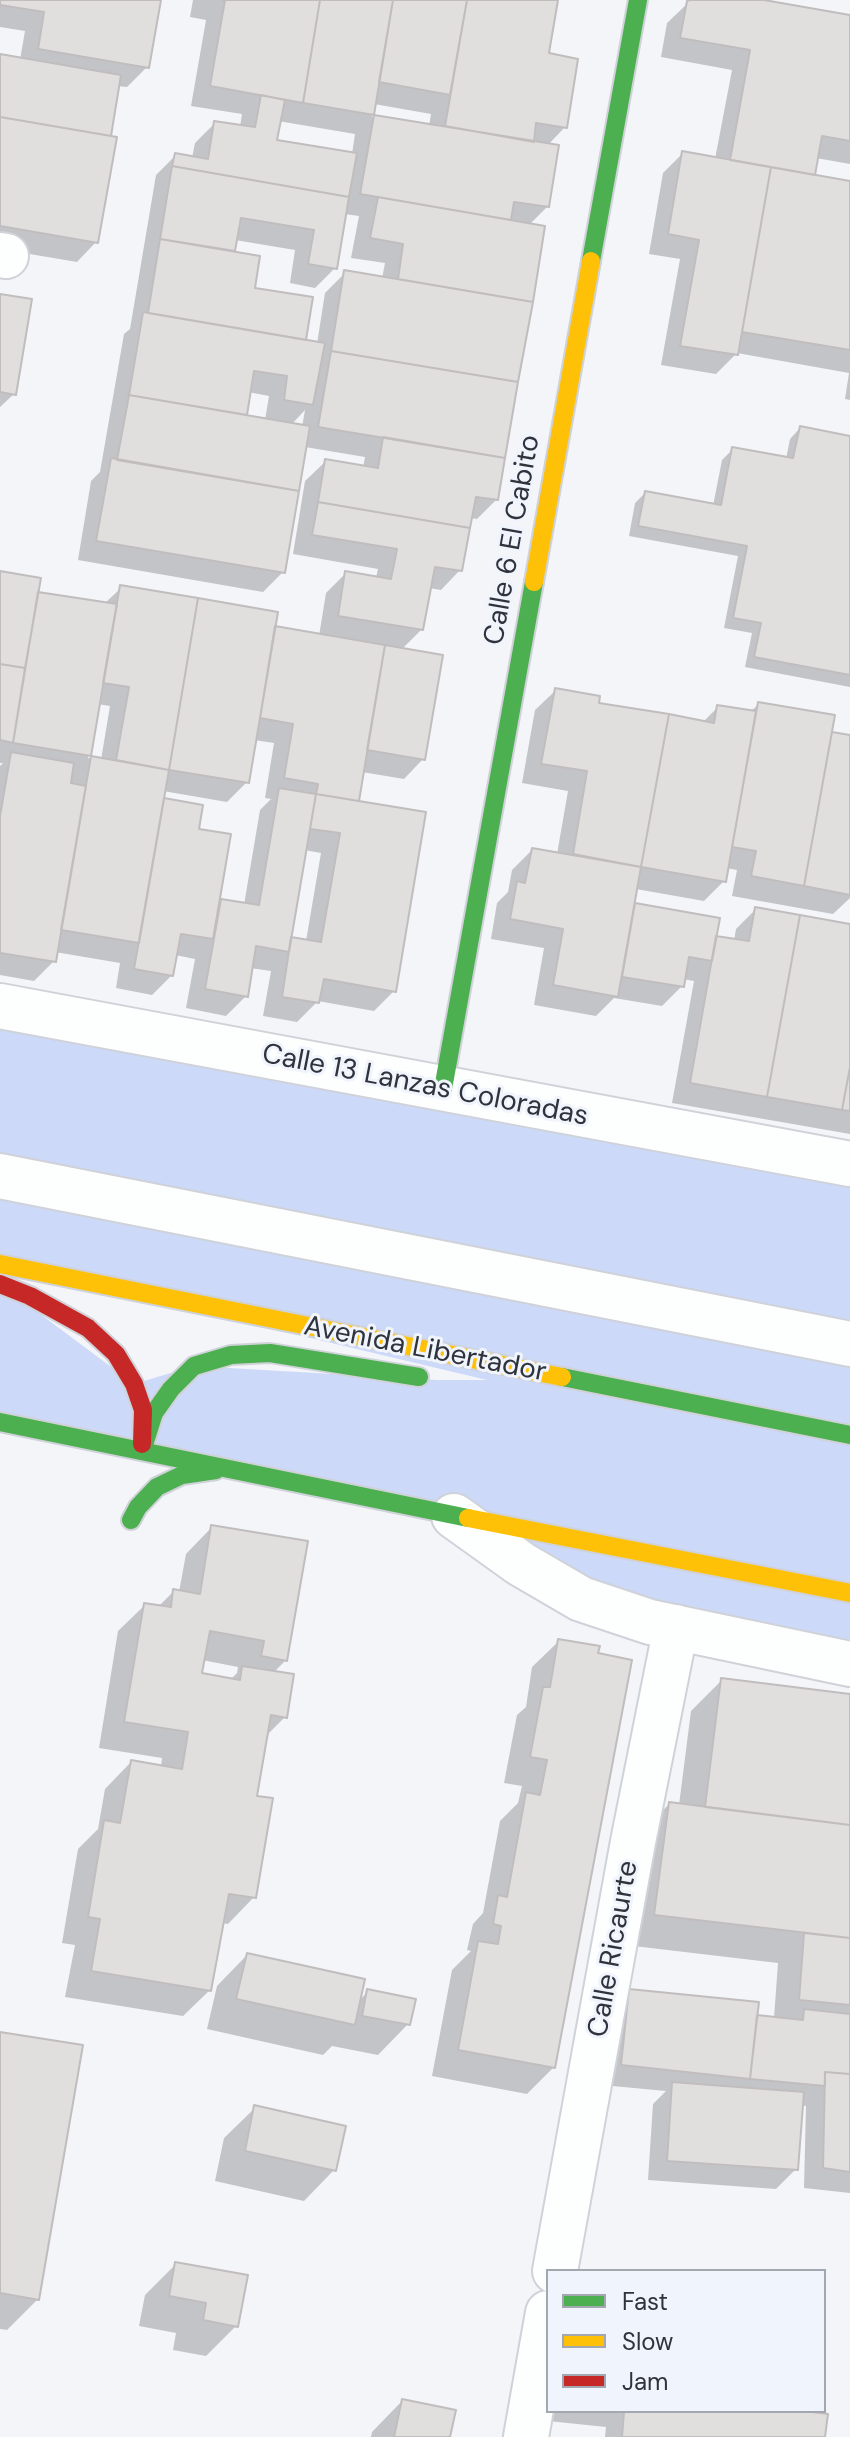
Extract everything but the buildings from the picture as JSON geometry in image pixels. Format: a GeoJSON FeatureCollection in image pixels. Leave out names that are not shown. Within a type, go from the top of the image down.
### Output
{"type":"FeatureCollection","features":[{"type":"Feature","properties":{"kind":"main road","name":"Calle 6 El Cabito"},"geometry":{"type":"LineString","coordinates":[[443,1089],[638,0]]}},
{"type":"Feature","properties":{"kind":"main road","name":"Avenida Libertador"},"geometry":{"type":"LineString","coordinates":[[0,1264],[850,1435]]}},
{"type":"Feature","properties":{"kind":"main road"},"geometry":{"type":"LineString","coordinates":[[0,1284],[30,1296],[88,1328],[116,1354],[134,1384],[143,1410],[142,1451]]}},
{"type":"Feature","properties":{"kind":"main road"},"geometry":{"type":"LineString","coordinates":[[142,1451],[154,1413],[171,1389],[194,1366],[231,1355],[270,1353],[437,1380]]}},
{"type":"Feature","properties":{"kind":"main road"},"geometry":{"type":"LineString","coordinates":[[487,1380],[546,1374]]}},
{"type":"Feature","properties":{"kind":"main road"},"geometry":{"type":"LineString","coordinates":[[0,1422],[454,1516],[850,1593]]}},
{"type":"Feature","properties":{"kind":"main road"},"geometry":{"type":"LineString","coordinates":[[59,1435],[77,1441],[101,1459]]}},
{"type":"Feature","properties":{"kind":"main road"},"geometry":{"type":"LineString","coordinates":[[126,1492],[131,1520],[138,1507],[157,1487],[182,1475],[215,1470],[239,1471]]}},
{"type":"Feature","properties":{"kind":"street","name":"Calle 13 Lanzas Coloradas"},"geometry":{"type":"LineString","coordinates":[[0,1006],[850,1164]]}},
{"type":"Feature","properties":{"kind":"street"},"geometry":{"type":"LineString","coordinates":[[0,1176],[850,1344]]}},
{"type":"Feature","properties":{"kind":"street"},"geometry":{"type":"LineString","coordinates":[[454,1516],[521,1564],[581,1599],[650,1622],[850,1664]]}},
{"type":"Feature","properties":{"kind":"street","name":"Calle Ricaurte"},"geometry":{"type":"LineString","coordinates":[[555,2269],[633,1842],[676,1627]]}},
{"type":"Feature","properties":{"kind":"street"},"geometry":{"type":"LineString","coordinates":[[526,2437],[546,2324]]}},
{"type":"Feature","properties":{"kind":"shaded area"},"geometry":{"type":"Polygon","coordinates":[[[0,1009],[850,1166],[850,1339],[0,1172],[0,1009]]]}},
{"type":"Feature","properties":{"kind":"shaded area"},"geometry":{"type":"Polygon","coordinates":[[[0,1176],[850,1344],[850,1664],[650,1622],[454,1516],[0,1422],[0,1284],[134,1384],[194,1366],[487,1380],[0,1264],[0,1176]]]}},
{"type":"Feature","properties":{"kind":"traffic: fast"},"geometry":{"type":"LineString","coordinates":[[591,261],[638,0]]}},
{"type":"Feature","properties":{"kind":"traffic: fast"},"geometry":{"type":"LineString","coordinates":[[443,1089],[534,582]]}},
{"type":"Feature","properties":{"kind":"traffic: fast"},"geometry":{"type":"LineString","coordinates":[[142,1451],[154,1413],[171,1389],[194,1366],[231,1355],[270,1353],[419,1377]]}},
{"type":"Feature","properties":{"kind":"traffic: fast"},"geometry":{"type":"LineString","coordinates":[[562,1377],[850,1435]]}},
{"type":"Feature","properties":{"kind":"traffic: fast"},"geometry":{"type":"LineString","coordinates":[[0,1422],[468,1518]]}},
{"type":"Feature","properties":{"kind":"traffic: fast"},"geometry":{"type":"LineString","coordinates":[[131,1520],[138,1507],[157,1487],[182,1475],[216,1470]]}},
{"type":"Feature","properties":{"kind":"traffic: slow"},"geometry":{"type":"LineString","coordinates":[[534,582],[591,261]]}},
{"type":"Feature","properties":{"kind":"traffic: slow"},"geometry":{"type":"LineString","coordinates":[[0,1264],[562,1377]]}},
{"type":"Feature","properties":{"kind":"traffic: slow"},"geometry":{"type":"LineString","coordinates":[[468,1518],[850,1593]]}},
{"type":"Feature","properties":{"kind":"traffic: jam"},"geometry":{"type":"LineString","coordinates":[[0,1284],[30,1296],[88,1328],[116,1354],[134,1384],[143,1410],[142,1444]]}}]}
